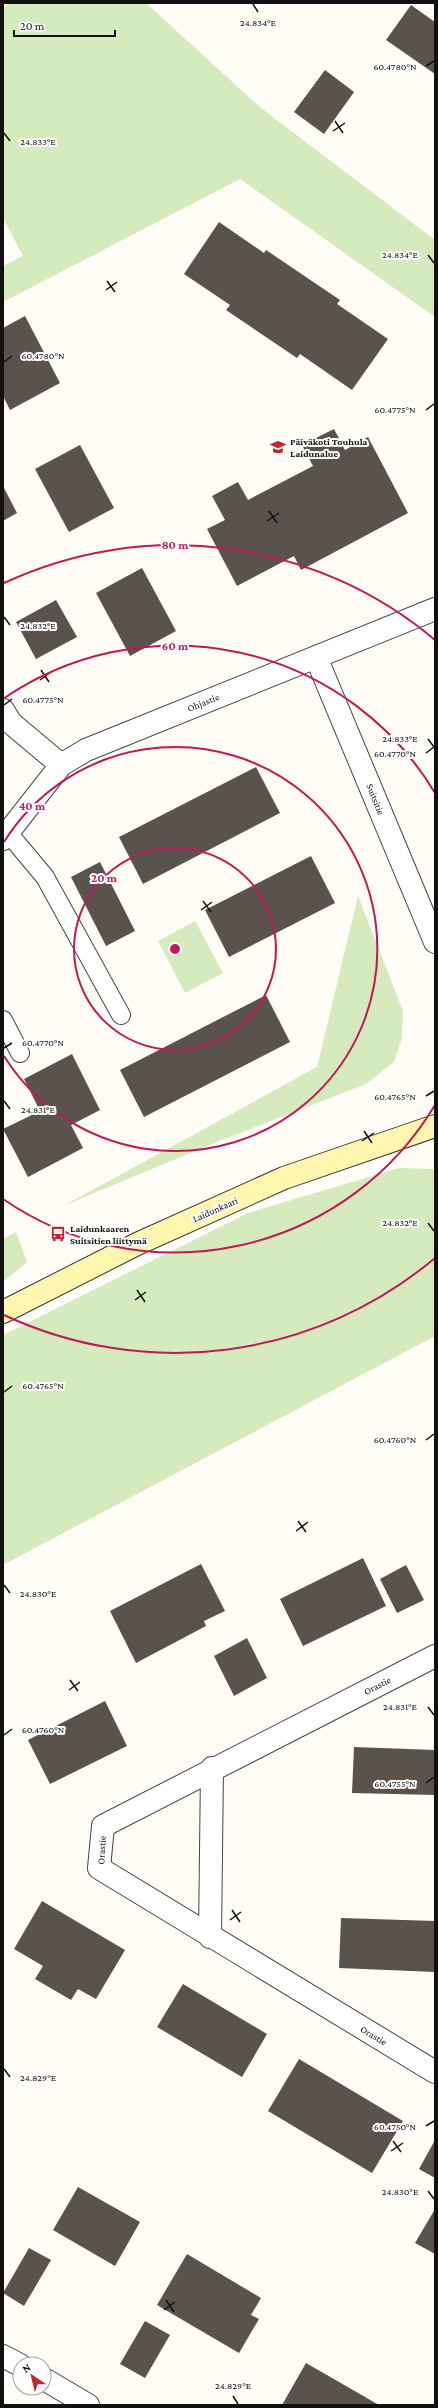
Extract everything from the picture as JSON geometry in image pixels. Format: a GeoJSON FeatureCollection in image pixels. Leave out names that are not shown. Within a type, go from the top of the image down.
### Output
{"type":"FeatureCollection","features":[{"type":"Feature","properties":{"kind":"street","name":"Ohjastie"},"geometry":{"type":"LineString","coordinates":[[6,837],[61,765],[86,750],[435,609]]}},
{"type":"Feature","properties":{"kind":"street","name":"Suitsitie"},"geometry":{"type":"LineString","coordinates":[[316,656],[435,942]]}},
{"type":"Feature","properties":{"kind":"street"},"geometry":{"type":"LineString","coordinates":[[3,710],[11,723],[61,765]]}},
{"type":"Feature","properties":{"kind":"street","name":"Laidunkaari"},"geometry":{"type":"LineString","coordinates":[[3,1312],[137,1244],[284,1178],[435,1126]]}},
{"type":"Feature","properties":{"kind":"street","name":"Orastie"},"geometry":{"type":"LineString","coordinates":[[435,1656],[212,1768],[103,1826],[99,1868],[210,1937],[435,2072]]}},
{"type":"Feature","properties":{"kind":"street"},"geometry":{"type":"LineString","coordinates":[[210,1937],[212,1768]]}},
{"type":"Feature","properties":{"kind":"street"},"geometry":{"type":"LineString","coordinates":[[3,2356],[12,2361]]}},
{"type":"Feature","properties":{"kind":"street"},"geometry":{"type":"LineString","coordinates":[[52,2384],[88,2405]]}},
{"type":"Feature","properties":{"kind":"lane"},"geometry":{"type":"LineString","coordinates":[[6,837],[45,877],[121,1015]]}},
{"type":"Feature","properties":{"kind":"lane"},"geometry":{"type":"LineString","coordinates":[[3,1020],[20,1053]]}},
{"type":"Feature","properties":{"kind":"green space"},"geometry":{"type":"Polygon","coordinates":[[[7,3],[146,3],[261,108],[435,240],[435,317],[240,179],[3,302],[3,266],[23,256],[3,218],[3,8],[7,3]]]}},
{"type":"Feature","properties":{"kind":"green space"},"geometry":{"type":"Polygon","coordinates":[[[358,896],[403,1011],[402,1038],[394,1062],[366,1084],[219,1141],[63,1206],[317,1067],[358,896]]]}},
{"type":"Feature","properties":{"kind":"green space"},"geometry":{"type":"Polygon","coordinates":[[[195,921],[223,973],[185,993],[158,941],[195,921]]]}},
{"type":"Feature","properties":{"kind":"green space"},"geometry":{"type":"Polygon","coordinates":[[[399,1168],[435,1169],[435,1336],[3,1565],[3,1335],[248,1213],[399,1168]]]}},
{"type":"Feature","properties":{"kind":"green space"},"geometry":{"type":"Polygon","coordinates":[[[16,1232],[27,1262],[3,1282],[3,1239],[16,1232]]]}},
{"type":"Feature","properties":{"kind":"building"},"geometry":{"type":"Polygon","coordinates":[[[411,5],[435,22],[435,74],[386,40],[411,5]]]}},
{"type":"Feature","properties":{"kind":"building"},"geometry":{"type":"Polygon","coordinates":[[[325,70],[354,92],[324,134],[294,112],[325,70]]]}},
{"type":"Feature","properties":{"kind":"building"},"geometry":{"type":"Polygon","coordinates":[[[219,222],[264,253],[266,250],[340,300],[337,304],[388,339],[352,390],[300,354],[297,358],[226,310],[230,305],[184,274],[219,222]]]}},
{"type":"Feature","properties":{"kind":"building"},"geometry":{"type":"Polygon","coordinates":[[[25,316],[60,383],[10,410],[3,396],[3,328],[25,316]]]}},
{"type":"Feature","properties":{"kind":"building"},"geometry":{"type":"Polygon","coordinates":[[[334,429],[345,450],[368,437],[408,513],[301,570],[294,556],[237,586],[207,529],[225,520],[212,496],[238,482],[248,500],[313,466],[302,445],[334,429]]]}},
{"type":"Feature","properties":{"kind":"building"},"geometry":{"type":"Polygon","coordinates":[[[80,445],[114,508],[69,532],[35,469],[80,445]]]}},
{"type":"Feature","properties":{"kind":"building"},"geometry":{"type":"Polygon","coordinates":[[[3,486],[17,513],[3,521],[3,486]]]}},
{"type":"Feature","properties":{"kind":"building"},"geometry":{"type":"Polygon","coordinates":[[[142,568],[176,631],[130,656],[96,593],[142,568]]]}},
{"type":"Feature","properties":{"kind":"building"},"geometry":{"type":"Polygon","coordinates":[[[56,600],[77,637],[36,659],[16,622],[56,600]]]}},
{"type":"Feature","properties":{"kind":"building"},"geometry":{"type":"Polygon","coordinates":[[[256,767],[280,813],[143,884],[119,837],[256,767]]]}},
{"type":"Feature","properties":{"kind":"building"},"geometry":{"type":"Polygon","coordinates":[[[311,856],[335,903],[229,957],[205,910],[311,856]]]}},
{"type":"Feature","properties":{"kind":"building"},"geometry":{"type":"Polygon","coordinates":[[[100,862],[135,931],[106,946],[71,877],[100,862]]]}},
{"type":"Feature","properties":{"kind":"building"},"geometry":{"type":"Polygon","coordinates":[[[266,995],[290,1042],[144,1117],[120,1070],[266,995]]]}},
{"type":"Feature","properties":{"kind":"building"},"geometry":{"type":"Polygon","coordinates":[[[72,1054],[100,1110],[71,1125],[83,1148],[28,1177],[3,1129],[40,1111],[24,1079],[72,1054]]]}},
{"type":"Feature","properties":{"kind":"building"},"geometry":{"type":"Polygon","coordinates":[[[363,1558],[386,1606],[303,1646],[280,1599],[363,1558]]]}},
{"type":"Feature","properties":{"kind":"building"},"geometry":{"type":"Polygon","coordinates":[[[201,1564],[225,1611],[204,1621],[206,1626],[136,1663],[110,1611],[201,1564]]]}},
{"type":"Feature","properties":{"kind":"building"},"geometry":{"type":"Polygon","coordinates":[[[406,1565],[424,1600],[397,1613],[380,1579],[406,1565]]]}},
{"type":"Feature","properties":{"kind":"building"},"geometry":{"type":"Polygon","coordinates":[[[247,1638],[267,1678],[234,1696],[214,1656],[247,1638]]]}},
{"type":"Feature","properties":{"kind":"building"},"geometry":{"type":"Polygon","coordinates":[[[105,1701],[127,1746],[50,1784],[28,1740],[105,1701]]]}},
{"type":"Feature","properties":{"kind":"building"},"geometry":{"type":"Polygon","coordinates":[[[354,1747],[435,1750],[435,1795],[352,1793],[354,1747]]]}},
{"type":"Feature","properties":{"kind":"building"},"geometry":{"type":"Polygon","coordinates":[[[42,1901],[125,1950],[96,1999],[78,1989],[71,2000],[35,1979],[43,1966],[14,1949],[42,1901]]]}},
{"type":"Feature","properties":{"kind":"building"},"geometry":{"type":"Polygon","coordinates":[[[341,1918],[435,1921],[435,1972],[339,1968],[341,1918]]]}},
{"type":"Feature","properties":{"kind":"building"},"geometry":{"type":"Polygon","coordinates":[[[183,1984],[267,2034],[242,2077],[157,2027],[183,1984]]]}},
{"type":"Feature","properties":{"kind":"building"},"geometry":{"type":"Polygon","coordinates":[[[299,2059],[403,2121],[372,2173],[268,2111],[299,2059]]]}},
{"type":"Feature","properties":{"kind":"building"},"geometry":{"type":"Polygon","coordinates":[[[435,2140],[435,2178],[419,2169],[435,2140]]]}},
{"type":"Feature","properties":{"kind":"building"},"geometry":{"type":"Polygon","coordinates":[[[78,2187],[140,2222],[115,2266],[53,2230],[78,2187]]]}},
{"type":"Feature","properties":{"kind":"building"},"geometry":{"type":"Polygon","coordinates":[[[435,2209],[435,2254],[415,2243],[435,2209]]]}},
{"type":"Feature","properties":{"kind":"building"},"geometry":{"type":"Polygon","coordinates":[[[29,2248],[51,2260],[24,2306],[3,2293],[29,2248]]]}},
{"type":"Feature","properties":{"kind":"building"},"geometry":{"type":"Polygon","coordinates":[[[187,2254],[261,2298],[251,2315],[259,2319],[239,2353],[157,2305],[187,2254]]]}},
{"type":"Feature","properties":{"kind":"building"},"geometry":{"type":"Polygon","coordinates":[[[145,2321],[170,2335],[145,2378],[120,2364],[145,2321]]]}},
{"type":"Feature","properties":{"kind":"building"},"geometry":{"type":"Polygon","coordinates":[[[306,2363],[379,2405],[282,2405],[306,2363]]]}},
{"type":"Feature","properties":{"kind":"place","name":"Päiväkoti Touhula Laidunalue"},"geometry":{"type":"Point","coordinates":[278,447]}},
{"type":"Feature","properties":{"kind":"place","name":"Laidunkaaren Suitsitien liittymä"},"geometry":{"type":"Point","coordinates":[58,1234]}}]}
